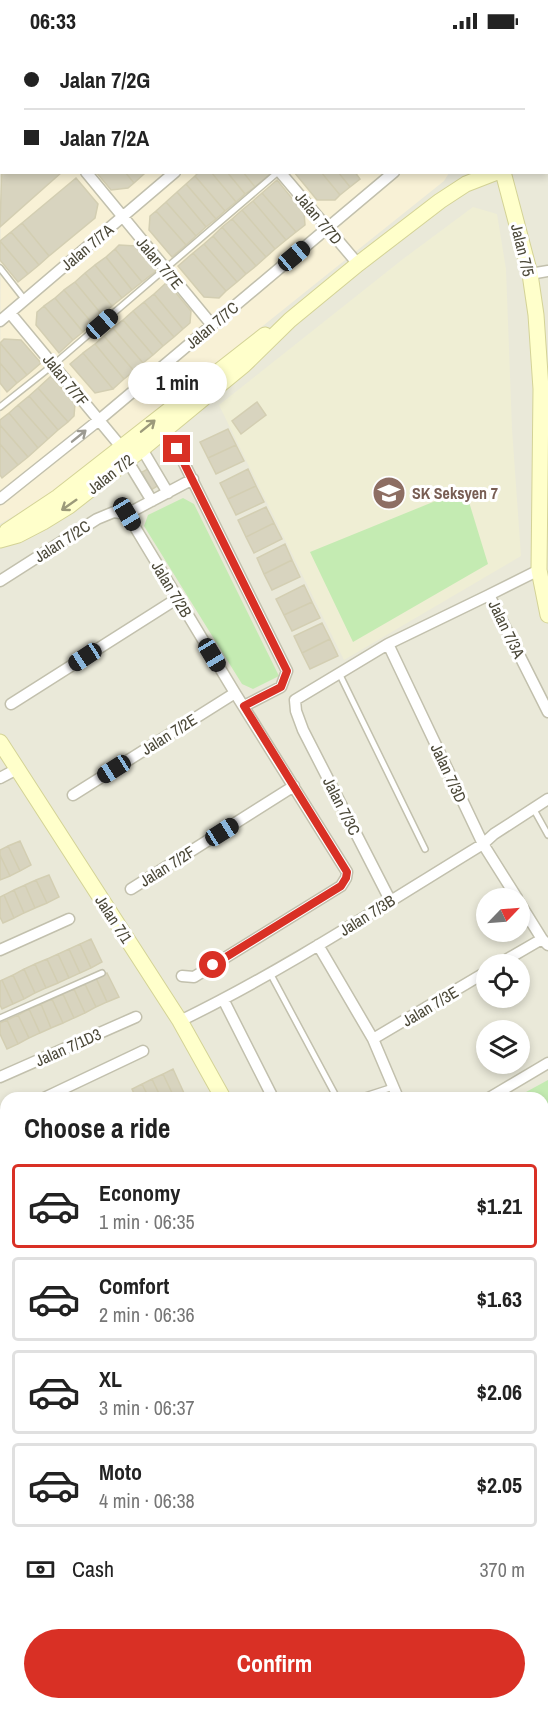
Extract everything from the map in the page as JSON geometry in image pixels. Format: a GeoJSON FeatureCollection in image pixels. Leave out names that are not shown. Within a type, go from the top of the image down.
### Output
{"type":"FeatureCollection","features":[{"type":"Feature","properties":{"kind":"street","name":"Jalan 7/7E"},"geometry":{"type":"LineString","coordinates":[[88,174],[212,326]]}},
{"type":"Feature","properties":{"kind":"street","name":"Jalan 7/7A"},"geometry":{"type":"LineString","coordinates":[[0,321],[173,174]]}},
{"type":"Feature","properties":{"kind":"street","name":"Jalan 7/7D"},"geometry":{"type":"LineString","coordinates":[[281,174],[358,264]]}},
{"type":"Feature","properties":{"kind":"street","name":"Jalan 7/7C"},"geometry":{"type":"LineString","coordinates":[[0,498],[99,420],[392,174]]}},
{"type":"Feature","properties":{"kind":"street","name":"Jalan 7/2"},"geometry":{"type":"LineString","coordinates":[[124,454],[142,449],[244,365],[290,320],[358,264],[466,184],[492,174]]}},
{"type":"Feature","properties":{"kind":"street","name":"Jalan 7/5"},"geometry":{"type":"LineString","coordinates":[[504,174],[530,274],[544,388],[543,519],[539,570],[548,615]]}},
{"type":"Feature","properties":{"kind":"street"},"geometry":{"type":"LineString","coordinates":[[530,274],[548,271]]}},
{"type":"Feature","properties":{"kind":"street","name":"Jalan 7/7F"},"geometry":{"type":"LineString","coordinates":[[10,313],[99,420],[124,454],[152,501]]}},
{"type":"Feature","properties":{"kind":"street","name":"Jalan 7/2"},"geometry":{"type":"LineString","coordinates":[[0,538],[124,454],[236,356],[262,336],[290,320]]}},
{"type":"Feature","properties":{"kind":"street"},"geometry":{"type":"LineString","coordinates":[[142,449],[168,493]]}},
{"type":"Feature","properties":{"kind":"street"},"geometry":{"type":"LineString","coordinates":[[177,449],[287,671],[281,687],[244,706]]}},
{"type":"Feature","properties":{"kind":"street","name":"Jalan 7/2C"},"geometry":{"type":"LineString","coordinates":[[0,581],[97,519],[114,512],[127,514],[193,480]]}},
{"type":"Feature","properties":{"kind":"street","name":"Jalan 7/2B"},"geometry":{"type":"LineString","coordinates":[[127,514],[347,872],[341,886],[194,977],[182,976]]}},
{"type":"Feature","properties":{"kind":"street","name":"Jalan 7/3A"},"geometry":{"type":"LineString","coordinates":[[539,570],[489,595],[548,712]]}},
{"type":"Feature","properties":{"kind":"street"},"geometry":{"type":"LineString","coordinates":[[339,673],[388,644],[489,595]]}},
{"type":"Feature","properties":{"kind":"street"},"geometry":{"type":"LineString","coordinates":[[11,704],[178,598]]}},
{"type":"Feature","properties":{"kind":"street","name":"Jalan 7/3D"},"geometry":{"type":"LineString","coordinates":[[388,644],[483,844],[510,888]]}},
{"type":"Feature","properties":{"kind":"street","name":"Jalan 7/3C"},"geometry":{"type":"LineString","coordinates":[[339,673],[295,700],[296,711],[303,730],[390,900]]}},
{"type":"Feature","properties":{"kind":"street","name":"Jalan 7/2E"},"geometry":{"type":"LineString","coordinates":[[73,795],[235,693]]}},
{"type":"Feature","properties":{"kind":"street","name":"Jalan 7/1"},"geometry":{"type":"LineString","coordinates":[[0,742],[180,1021],[221,1092]]}},
{"type":"Feature","properties":{"kind":"street"},"geometry":{"type":"LineString","coordinates":[[0,778],[17,769]]}},
{"type":"Feature","properties":{"kind":"street","name":"Jalan 7/2F"},"geometry":{"type":"LineString","coordinates":[[132,889],[294,786]]}},
{"type":"Feature","properties":{"kind":"street","name":"Jalan 7/3B"},"geometry":{"type":"LineString","coordinates":[[180,1021],[224,1001],[318,945],[483,844],[494,834],[548,799]]}},
{"type":"Feature","properties":{"kind":"street"},"geometry":{"type":"LineString","coordinates":[[0,950],[69,919]]}},
{"type":"Feature","properties":{"kind":"street","name":"Jalan 7/3D"},"geometry":{"type":"LineString","coordinates":[[530,919],[545,942]]}},
{"type":"Feature","properties":{"kind":"street"},"geometry":{"type":"LineString","coordinates":[[520,954],[545,942]]}},
{"type":"Feature","properties":{"kind":"street"},"geometry":{"type":"LineString","coordinates":[[318,945],[373,1039],[395,1092]]}},
{"type":"Feature","properties":{"kind":"street","name":"Jalan 7/3E"},"geometry":{"type":"LineString","coordinates":[[373,1039],[476,978]]}},
{"type":"Feature","properties":{"kind":"street"},"geometry":{"type":"LineString","coordinates":[[224,1001],[270,1092]]}},
{"type":"Feature","properties":{"kind":"street","name":"Jalan 7/1D3"},"geometry":{"type":"LineString","coordinates":[[0,1077],[136,1017]]}},
{"type":"Feature","properties":{"kind":"street"},"geometry":{"type":"LineString","coordinates":[[57,1092],[143,1051]]}},
{"type":"Feature","properties":{"kind":"street"},"geometry":{"type":"LineString","coordinates":[[499,1092],[548,1063]]}},
{"type":"Feature","properties":{"kind":"lane"},"geometry":{"type":"LineString","coordinates":[[0,407],[53,365],[277,174]]}},
{"type":"Feature","properties":{"kind":"lane"},"geometry":{"type":"LineString","coordinates":[[0,268],[25,300]]}},
{"type":"Feature","properties":{"kind":"lane"},"geometry":{"type":"LineString","coordinates":[[339,673],[425,849]]}},
{"type":"Feature","properties":{"kind":"lane"},"geometry":{"type":"LineString","coordinates":[[534,808],[548,835]]}},
{"type":"Feature","properties":{"kind":"lane"},"geometry":{"type":"LineString","coordinates":[[0,1018],[102,973]]}},
{"type":"Feature","properties":{"kind":"lane"},"geometry":{"type":"LineString","coordinates":[[270,973],[334,1092]]}},
{"type":"Feature","properties":{"kind":"lane"},"geometry":{"type":"LineString","coordinates":[[378,1092],[393,1087]]}},
{"type":"Feature","properties":{"kind":"shaded area"},"geometry":{"type":"Polygon","coordinates":[[[0,174],[548,174],[548,1092],[0,1092],[0,174]]]}},
{"type":"Feature","properties":{"kind":"shaded area"},"geometry":{"type":"Polygon","coordinates":[[[1,174],[448,174],[444,181],[55,492],[0,524],[1,174]]]}},
{"type":"Feature","properties":{"kind":"shaded area","name":"SK Seksyen 7"},"geometry":{"type":"Polygon","coordinates":[[[473,207],[497,214],[506,269],[512,429],[521,556],[344,660],[219,405],[403,259],[473,207]]]}},
{"type":"Feature","properties":{"kind":"green space"},"geometry":{"type":"Polygon","coordinates":[[[465,489],[488,564],[353,642],[310,552],[465,489]]]}},
{"type":"Feature","properties":{"kind":"green space"},"geometry":{"type":"Polygon","coordinates":[[[183,498],[194,504],[279,676],[253,689],[242,684],[144,526],[148,515],[183,498]]]}},
{"type":"Feature","properties":{"kind":"green space"},"geometry":{"type":"Polygon","coordinates":[[[548,1080],[548,1092],[526,1092],[548,1080]]]}},
{"type":"Feature","properties":{"kind":"building"},"geometry":{"type":"Polygon","coordinates":[[[2,174],[60,174],[0,227],[2,174]]]}},
{"type":"Feature","properties":{"kind":"building"},"geometry":{"type":"Polygon","coordinates":[[[98,174],[127,174],[134,183],[128,188],[111,190],[98,174]]]}},
{"type":"Feature","properties":{"kind":"building"},"geometry":{"type":"Polygon","coordinates":[[[127,174],[144,174],[134,183],[127,174]]]}},
{"type":"Feature","properties":{"kind":"building"},"geometry":{"type":"Polygon","coordinates":[[[213,174],[236,202],[225,211],[195,176],[213,174]]]}},
{"type":"Feature","properties":{"kind":"building"},"geometry":{"type":"Polygon","coordinates":[[[213,174],[229,174],[245,194],[236,202],[213,174]]]}},
{"type":"Feature","properties":{"kind":"building"},"geometry":{"type":"Polygon","coordinates":[[[229,174],[245,174],[255,187],[245,194],[229,174]]]}},
{"type":"Feature","properties":{"kind":"building"},"geometry":{"type":"Polygon","coordinates":[[[245,174],[270,174],[255,187],[245,174]]]}},
{"type":"Feature","properties":{"kind":"building"},"geometry":{"type":"Polygon","coordinates":[[[296,174],[323,174],[340,195],[335,200],[317,200],[296,174]]]}},
{"type":"Feature","properties":{"kind":"building"},"geometry":{"type":"Polygon","coordinates":[[[323,174],[340,174],[350,187],[340,195],[323,174]]]}},
{"type":"Feature","properties":{"kind":"building"},"geometry":{"type":"Polygon","coordinates":[[[340,174],[356,174],[360,179],[350,187],[340,174]]]}},
{"type":"Feature","properties":{"kind":"building"},"geometry":{"type":"Polygon","coordinates":[[[195,176],[225,211],[216,219],[186,184],[195,176]]]}},
{"type":"Feature","properties":{"kind":"building"},"geometry":{"type":"Polygon","coordinates":[[[76,178],[98,204],[95,218],[49,256],[22,223],[76,178]]]}},
{"type":"Feature","properties":{"kind":"building"},"geometry":{"type":"Polygon","coordinates":[[[277,180],[304,213],[305,225],[296,232],[262,193],[277,180]]]}},
{"type":"Feature","properties":{"kind":"building"},"geometry":{"type":"Polygon","coordinates":[[[186,184],[216,219],[206,227],[177,192],[186,184]]]}},
{"type":"Feature","properties":{"kind":"building"},"geometry":{"type":"Polygon","coordinates":[[[177,192],[206,227],[196,236],[166,202],[177,192]]]}},
{"type":"Feature","properties":{"kind":"building"},"geometry":{"type":"Polygon","coordinates":[[[262,193],[296,232],[286,240],[253,201],[262,193]]]}},
{"type":"Feature","properties":{"kind":"building"},"geometry":{"type":"Polygon","coordinates":[[[253,201],[286,240],[275,249],[242,210],[253,201]]]}},
{"type":"Feature","properties":{"kind":"building"},"geometry":{"type":"Polygon","coordinates":[[[166,202],[196,236],[186,245],[156,211],[166,202]]]}},
{"type":"Feature","properties":{"kind":"building"},"geometry":{"type":"Polygon","coordinates":[[[242,210],[275,249],[266,257],[232,219],[242,210]]]}},
{"type":"Feature","properties":{"kind":"building"},"geometry":{"type":"Polygon","coordinates":[[[156,211],[186,245],[172,257],[149,230],[150,216],[156,211]]]}},
{"type":"Feature","properties":{"kind":"building"},"geometry":{"type":"Polygon","coordinates":[[[232,219],[266,257],[256,266],[222,227],[232,219]]]}},
{"type":"Feature","properties":{"kind":"building"},"geometry":{"type":"Polygon","coordinates":[[[22,223],[49,256],[39,265],[11,232],[22,223]]]}},
{"type":"Feature","properties":{"kind":"building"},"geometry":{"type":"Polygon","coordinates":[[[222,227],[256,266],[246,274],[213,236],[222,227]]]}},
{"type":"Feature","properties":{"kind":"building"},"geometry":{"type":"Polygon","coordinates":[[[11,232],[39,265],[28,274],[0,241],[11,232]]]}},
{"type":"Feature","properties":{"kind":"building"},"geometry":{"type":"Polygon","coordinates":[[[213,236],[246,274],[237,282],[204,244],[213,236]]]}},
{"type":"Feature","properties":{"kind":"building"},"geometry":{"type":"Polygon","coordinates":[[[0,241],[28,274],[18,282],[0,260],[0,241]]]}},
{"type":"Feature","properties":{"kind":"building"},"geometry":{"type":"Polygon","coordinates":[[[204,244],[237,282],[226,291],[193,253],[204,244]]]}},
{"type":"Feature","properties":{"kind":"building"},"geometry":{"type":"Polygon","coordinates":[[[119,245],[136,246],[156,271],[142,282],[115,249],[119,245]]]}},
{"type":"Feature","properties":{"kind":"building"},"geometry":{"type":"Polygon","coordinates":[[[115,249],[142,282],[132,290],[106,257],[115,249]]]}},
{"type":"Feature","properties":{"kind":"building"},"geometry":{"type":"Polygon","coordinates":[[[193,253],[226,291],[219,298],[204,297],[178,266],[193,253]]]}},
{"type":"Feature","properties":{"kind":"building"},"geometry":{"type":"Polygon","coordinates":[[[106,257],[132,290],[122,298],[95,265],[106,257]]]}},
{"type":"Feature","properties":{"kind":"building"},"geometry":{"type":"Polygon","coordinates":[[[95,265],[122,298],[112,306],[85,273],[95,265]]]}},
{"type":"Feature","properties":{"kind":"building"},"geometry":{"type":"Polygon","coordinates":[[[85,273],[112,306],[102,315],[75,282],[85,273]]]}},
{"type":"Feature","properties":{"kind":"building"},"geometry":{"type":"Polygon","coordinates":[[[75,282],[102,315],[92,323],[64,290],[75,282]]]}},
{"type":"Feature","properties":{"kind":"building"},"geometry":{"type":"Polygon","coordinates":[[[167,282],[191,311],[190,323],[183,329],[154,294],[167,282]]]}},
{"type":"Feature","properties":{"kind":"building"},"geometry":{"type":"Polygon","coordinates":[[[64,290],[92,323],[83,332],[55,298],[64,290]]]}},
{"type":"Feature","properties":{"kind":"building"},"geometry":{"type":"Polygon","coordinates":[[[154,294],[183,329],[174,337],[144,302],[154,294]]]}},
{"type":"Feature","properties":{"kind":"building"},"geometry":{"type":"Polygon","coordinates":[[[55,298],[83,332],[73,340],[44,306],[55,298]]]}},
{"type":"Feature","properties":{"kind":"building"},"geometry":{"type":"Polygon","coordinates":[[[144,302],[174,337],[163,346],[133,311],[144,302]]]}},
{"type":"Feature","properties":{"kind":"building"},"geometry":{"type":"Polygon","coordinates":[[[44,306],[73,340],[59,353],[36,325],[37,312],[44,306]]]}},
{"type":"Feature","properties":{"kind":"building"},"geometry":{"type":"Polygon","coordinates":[[[133,311],[163,346],[153,355],[123,320],[133,311]]]}},
{"type":"Feature","properties":{"kind":"building"},"geometry":{"type":"Polygon","coordinates":[[[123,320],[153,355],[143,363],[113,328],[123,320]]]}},
{"type":"Feature","properties":{"kind":"building"},"geometry":{"type":"Polygon","coordinates":[[[113,328],[143,363],[134,371],[104,336],[113,328]]]}},
{"type":"Feature","properties":{"kind":"building"},"geometry":{"type":"Polygon","coordinates":[[[104,336],[134,371],[124,379],[95,344],[104,336]]]}},
{"type":"Feature","properties":{"kind":"building"},"geometry":{"type":"Polygon","coordinates":[[[4,339],[21,340],[41,363],[27,375],[0,343],[4,339]]]}},
{"type":"Feature","properties":{"kind":"building"},"geometry":{"type":"Polygon","coordinates":[[[0,343],[27,375],[17,383],[0,363],[0,343]]]}},
{"type":"Feature","properties":{"kind":"building"},"geometry":{"type":"Polygon","coordinates":[[[95,344],[124,379],[113,389],[83,353],[95,344]]]}},
{"type":"Feature","properties":{"kind":"building"},"geometry":{"type":"Polygon","coordinates":[[[83,353],[113,389],[95,393],[70,364],[83,353]]]}},
{"type":"Feature","properties":{"kind":"building"},"geometry":{"type":"Polygon","coordinates":[[[0,363],[17,383],[7,392],[0,383],[0,363]]]}},
{"type":"Feature","properties":{"kind":"building"},"geometry":{"type":"Polygon","coordinates":[[[51,376],[75,404],[74,416],[68,422],[38,388],[51,376]]]}},
{"type":"Feature","properties":{"kind":"building"},"geometry":{"type":"Polygon","coordinates":[[[38,388],[68,422],[58,430],[29,396],[38,388]]]}},
{"type":"Feature","properties":{"kind":"building"},"geometry":{"type":"Polygon","coordinates":[[[29,396],[58,430],[48,439],[18,405],[29,396]]]}},
{"type":"Feature","properties":{"kind":"building"},"geometry":{"type":"Polygon","coordinates":[[[257,402],[266,415],[241,434],[232,421],[257,402]]]}},
{"type":"Feature","properties":{"kind":"building"},"geometry":{"type":"Polygon","coordinates":[[[18,405],[48,439],[38,448],[9,413],[18,405]]]}},
{"type":"Feature","properties":{"kind":"building"},"geometry":{"type":"Polygon","coordinates":[[[9,413],[38,448],[28,457],[0,425],[0,420],[9,413]]]}},
{"type":"Feature","properties":{"kind":"building"},"geometry":{"type":"Polygon","coordinates":[[[0,425],[28,457],[18,465],[0,444],[0,425]]]}},
{"type":"Feature","properties":{"kind":"building"},"geometry":{"type":"Polygon","coordinates":[[[228,429],[236,445],[208,458],[200,442],[228,429]]]}},
{"type":"Feature","properties":{"kind":"building"},"geometry":{"type":"Polygon","coordinates":[[[0,444],[18,465],[2,478],[0,475],[0,444]]]}},
{"type":"Feature","properties":{"kind":"building"},"geometry":{"type":"Polygon","coordinates":[[[236,445],[244,461],[216,474],[208,458],[236,445]]]}},
{"type":"Feature","properties":{"kind":"building"},"geometry":{"type":"Polygon","coordinates":[[[150,468],[159,485],[151,490],[142,472],[150,468]]]}},
{"type":"Feature","properties":{"kind":"building"},"geometry":{"type":"Polygon","coordinates":[[[248,469],[256,486],[228,499],[220,483],[248,469]]]}},
{"type":"Feature","properties":{"kind":"building"},"geometry":{"type":"Polygon","coordinates":[[[256,486],[264,502],[236,515],[228,499],[256,486]]]}},
{"type":"Feature","properties":{"kind":"building"},"geometry":{"type":"Polygon","coordinates":[[[266,507],[274,523],[246,537],[238,520],[266,507]]]}},
{"type":"Feature","properties":{"kind":"building"},"geometry":{"type":"Polygon","coordinates":[[[274,523],[282,539],[254,553],[246,537],[274,523]]]}},
{"type":"Feature","properties":{"kind":"building"},"geometry":{"type":"Polygon","coordinates":[[[285,544],[292,560],[264,574],[257,558],[285,544]]]}},
{"type":"Feature","properties":{"kind":"building"},"geometry":{"type":"Polygon","coordinates":[[[292,560],[300,577],[272,590],[264,574],[292,560]]]}},
{"type":"Feature","properties":{"kind":"building"},"geometry":{"type":"Polygon","coordinates":[[[304,585],[312,602],[284,615],[276,599],[304,585]]]}},
{"type":"Feature","properties":{"kind":"building"},"geometry":{"type":"Polygon","coordinates":[[[312,602],[320,618],[292,631],[284,615],[312,602]]]}},
{"type":"Feature","properties":{"kind":"building"},"geometry":{"type":"Polygon","coordinates":[[[322,623],[330,639],[302,653],[294,636],[322,623]]]}},
{"type":"Feature","properties":{"kind":"building"},"geometry":{"type":"Polygon","coordinates":[[[330,639],[338,656],[310,669],[302,653],[330,639]]]}},
{"type":"Feature","properties":{"kind":"building"},"geometry":{"type":"Polygon","coordinates":[[[20,841],[31,865],[20,871],[8,846],[20,841]]]}},
{"type":"Feature","properties":{"kind":"building"},"geometry":{"type":"Polygon","coordinates":[[[8,846],[20,871],[10,876],[0,855],[0,850],[8,846]]]}},
{"type":"Feature","properties":{"kind":"building"},"geometry":{"type":"Polygon","coordinates":[[[0,855],[10,876],[0,880],[0,855]]]}},
{"type":"Feature","properties":{"kind":"building"},"geometry":{"type":"Polygon","coordinates":[[[49,875],[59,897],[47,903],[36,880],[49,875]]]}},
{"type":"Feature","properties":{"kind":"building"},"geometry":{"type":"Polygon","coordinates":[[[36,880],[47,903],[35,908],[25,885],[36,880]]]}},
{"type":"Feature","properties":{"kind":"building"},"geometry":{"type":"Polygon","coordinates":[[[25,885],[35,908],[24,913],[14,890],[25,885]]]}},
{"type":"Feature","properties":{"kind":"building"},"geometry":{"type":"Polygon","coordinates":[[[14,890],[24,913],[14,918],[4,895],[14,890]]]}},
{"type":"Feature","properties":{"kind":"building"},"geometry":{"type":"Polygon","coordinates":[[[4,895],[14,918],[3,923],[0,917],[0,897],[4,895]]]}},
{"type":"Feature","properties":{"kind":"building"},"geometry":{"type":"Polygon","coordinates":[[[91,939],[102,962],[91,968],[80,944],[91,939]]]}},
{"type":"Feature","properties":{"kind":"building"},"geometry":{"type":"Polygon","coordinates":[[[80,944],[91,968],[80,973],[69,949],[80,944]]]}},
{"type":"Feature","properties":{"kind":"building"},"geometry":{"type":"Polygon","coordinates":[[[69,949],[80,973],[69,978],[58,954],[69,949]]]}},
{"type":"Feature","properties":{"kind":"building"},"geometry":{"type":"Polygon","coordinates":[[[58,954],[69,978],[58,983],[47,959],[58,954]]]}},
{"type":"Feature","properties":{"kind":"building"},"geometry":{"type":"Polygon","coordinates":[[[47,959],[58,983],[46,988],[35,964],[47,959]]]}},
{"type":"Feature","properties":{"kind":"building"},"geometry":{"type":"Polygon","coordinates":[[[35,964],[46,988],[35,993],[24,969],[35,964]]]}},
{"type":"Feature","properties":{"kind":"building"},"geometry":{"type":"Polygon","coordinates":[[[24,969],[35,993],[24,999],[13,975],[24,969]]]}},
{"type":"Feature","properties":{"kind":"building"},"geometry":{"type":"Polygon","coordinates":[[[107,973],[119,997],[107,1002],[96,978],[107,973]]]}},
{"type":"Feature","properties":{"kind":"building"},"geometry":{"type":"Polygon","coordinates":[[[13,975],[24,999],[13,1004],[2,980],[13,975]]]}},
{"type":"Feature","properties":{"kind":"building"},"geometry":{"type":"Polygon","coordinates":[[[96,978],[107,1002],[96,1007],[85,984],[96,978]]]}},
{"type":"Feature","properties":{"kind":"building"},"geometry":{"type":"Polygon","coordinates":[[[2,980],[13,1004],[2,1009],[0,981],[2,980]]]}},
{"type":"Feature","properties":{"kind":"building"},"geometry":{"type":"Polygon","coordinates":[[[85,984],[96,1007],[85,1013],[74,989],[85,984]]]}},
{"type":"Feature","properties":{"kind":"building"},"geometry":{"type":"Polygon","coordinates":[[[74,989],[85,1013],[74,1018],[63,994],[74,989]]]}},
{"type":"Feature","properties":{"kind":"building"},"geometry":{"type":"Polygon","coordinates":[[[63,994],[74,1018],[63,1023],[52,999],[63,994]]]}},
{"type":"Feature","properties":{"kind":"building"},"geometry":{"type":"Polygon","coordinates":[[[52,999],[63,1023],[51,1028],[41,1004],[52,999]]]}},
{"type":"Feature","properties":{"kind":"building"},"geometry":{"type":"Polygon","coordinates":[[[41,1004],[51,1028],[40,1033],[29,1009],[41,1004]]]}},
{"type":"Feature","properties":{"kind":"building"},"geometry":{"type":"Polygon","coordinates":[[[29,1009],[40,1033],[29,1038],[18,1015],[29,1009]]]}},
{"type":"Feature","properties":{"kind":"building"},"geometry":{"type":"Polygon","coordinates":[[[18,1015],[29,1038],[18,1044],[7,1020],[18,1015]]]}},
{"type":"Feature","properties":{"kind":"building"},"geometry":{"type":"Polygon","coordinates":[[[7,1020],[18,1044],[7,1049],[0,1034],[0,1023],[7,1020]]]}},
{"type":"Feature","properties":{"kind":"building"},"geometry":{"type":"Polygon","coordinates":[[[173,1069],[184,1092],[172,1092],[163,1074],[173,1069]]]}},
{"type":"Feature","properties":{"kind":"building"},"geometry":{"type":"Polygon","coordinates":[[[163,1074],[172,1092],[158,1092],[152,1079],[163,1074]]]}},
{"type":"Feature","properties":{"kind":"building"},"geometry":{"type":"Polygon","coordinates":[[[152,1079],[158,1092],[146,1092],[142,1084],[152,1079]]]}},
{"type":"Feature","properties":{"kind":"building"},"geometry":{"type":"Polygon","coordinates":[[[142,1084],[146,1092],[133,1092],[132,1089],[142,1084]]]}},
{"type":"Feature","properties":{"kind":"place","name":"SK Seksyen 7"},"geometry":{"type":"Point","coordinates":[389,493]}},
{"type":"Feature","properties":{"kind":"route"},"geometry":{"type":"LineString","coordinates":[[177,449],[287,671],[281,687],[244,706],[347,872],[341,886],[213,965]]}}]}
